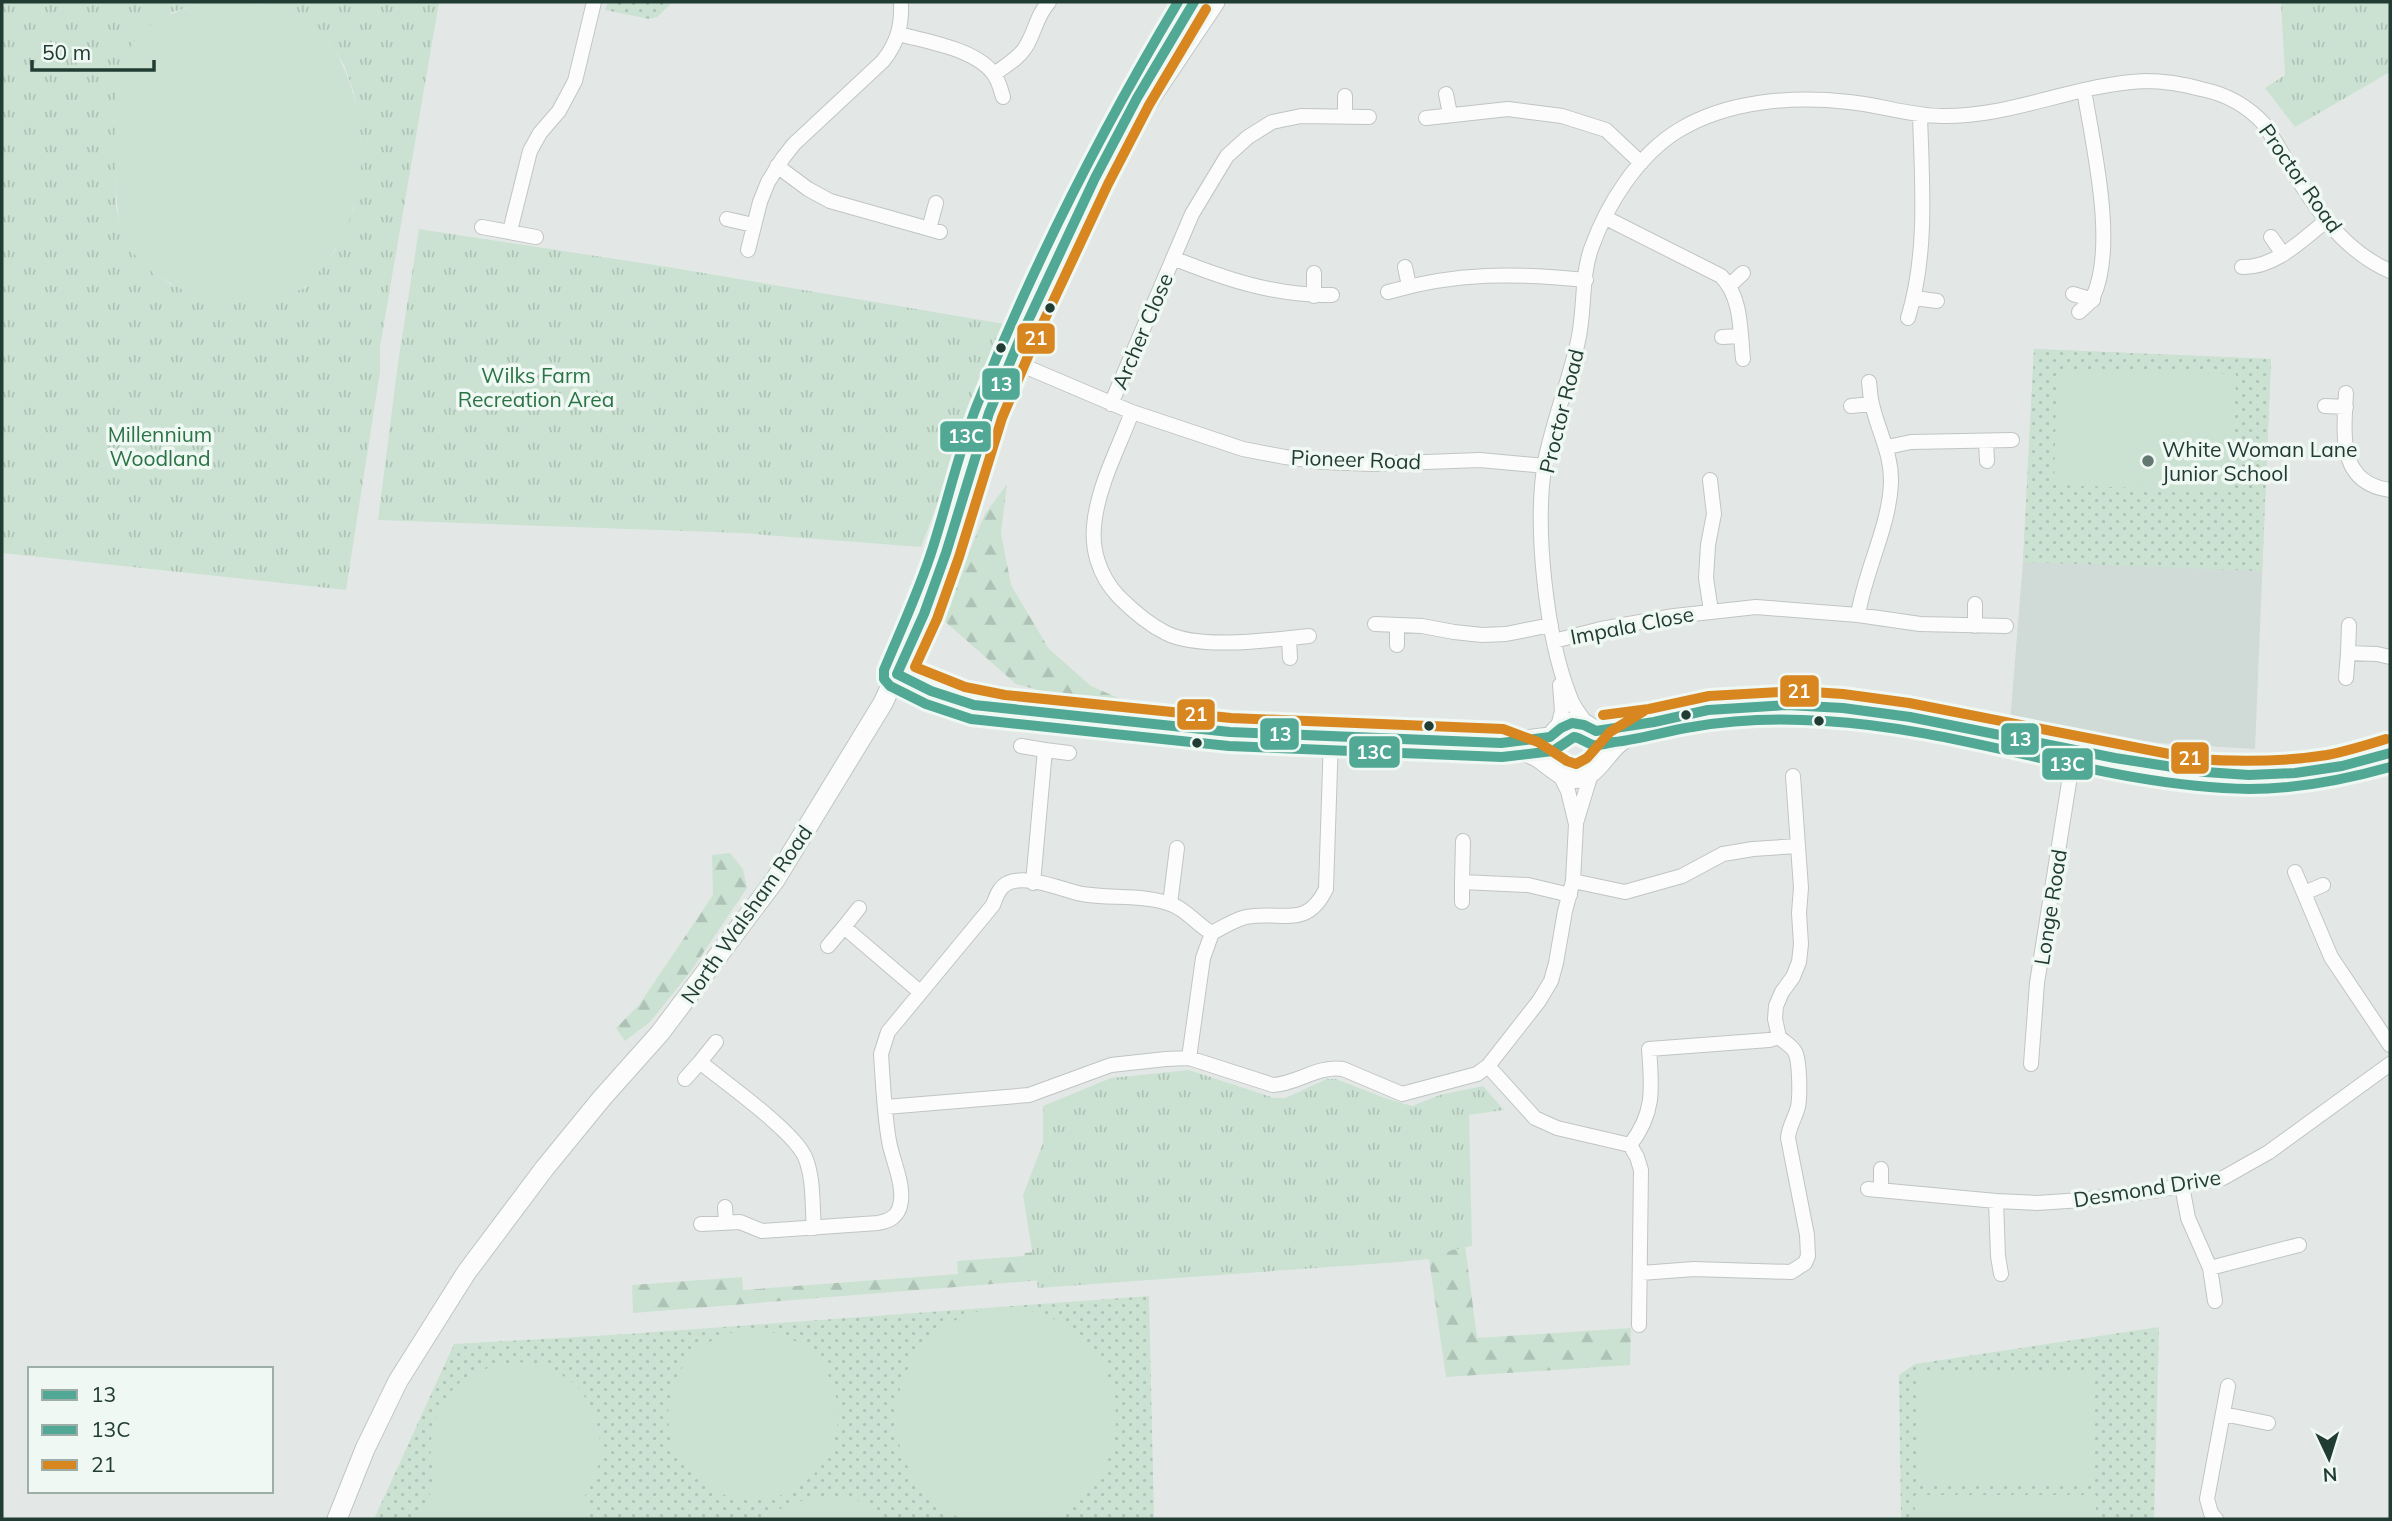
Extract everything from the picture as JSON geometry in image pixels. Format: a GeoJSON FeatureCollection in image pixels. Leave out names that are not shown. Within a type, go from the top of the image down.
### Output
{"type":"FeatureCollection","features":[{"type":"Feature","properties":{"kind":"main road","name":"North Walsham Road"},"geometry":{"type":"LineString","coordinates":[[337,1519],[365,1449],[398,1381],[467,1273],[544,1169],[660,1033],[775,880],[883,703],[923,614],[946,553],[989,413],[1009,362],[1137,97],[1194,2]]}},
{"type":"Feature","properties":{"kind":"main road","name":"North Walsham Road"},"geometry":{"type":"LineString","coordinates":[[1096,178],[1215,2]]}},
{"type":"Feature","properties":{"kind":"main road"},"geometry":{"type":"LineString","coordinates":[[897,674],[942,695],[974,705],[1230,732],[1501,743],[1554,732],[1572,722],[1591,727],[1651,723],[1710,710],[1798,705],[1886,714],[2182,772],[2242,776],[2303,772],[2333,768],[2390,752]]}},
{"type":"Feature","properties":{"kind":"main road"},"geometry":{"type":"LineString","coordinates":[[1501,743],[1534,755],[1569,778],[1580,778],[1597,766],[1620,742],[1651,723]]}},
{"type":"Feature","properties":{"kind":"main road"},"geometry":{"type":"LineString","coordinates":[[1591,727],[1603,742],[1597,766]]}},
{"type":"Feature","properties":{"kind":"main road"},"geometry":{"type":"LineString","coordinates":[[1554,732],[1547,751],[1556,770]]}},
{"type":"Feature","properties":{"kind":"street"},"geometry":{"type":"LineString","coordinates":[[510,231],[530,151],[540,133],[559,110],[575,81],[594,2]]}},
{"type":"Feature","properties":{"kind":"street"},"geometry":{"type":"LineString","coordinates":[[748,250],[753,225],[768,182],[794,144],[884,61],[899,34],[901,2]]}},
{"type":"Feature","properties":{"kind":"street"},"geometry":{"type":"LineString","coordinates":[[994,74],[1021,54],[1036,19],[1049,2]]}},
{"type":"Feature","properties":{"kind":"street"},"geometry":{"type":"LineString","coordinates":[[899,34],[961,51],[976,59],[994,74],[1003,97]]}},
{"type":"Feature","properties":{"kind":"street","name":"Proctor Road"},"geometry":{"type":"LineString","coordinates":[[1591,727],[1571,700],[1551,625],[1544,571],[1542,508],[1545,466],[1581,329],[1591,250],[1622,184],[1658,145],[1681,129],[1718,112],[1776,101],[1838,101],[1920,115],[1982,114],[2084,90],[2148,81],[2182,84],[2218,93],[2245,106],[2265,125],[2326,221],[2362,256],[2390,271]]}},
{"type":"Feature","properties":{"kind":"street"},"geometry":{"type":"LineString","coordinates":[[2078,312],[2093,300],[2103,252],[2102,210],[2084,90]]}},
{"type":"Feature","properties":{"kind":"street"},"geometry":{"type":"LineString","coordinates":[[1446,94],[1450,114]]}},
{"type":"Feature","properties":{"kind":"street"},"geometry":{"type":"LineString","coordinates":[[1345,96],[1345,116]]}},
{"type":"Feature","properties":{"kind":"street"},"geometry":{"type":"LineString","coordinates":[[1426,118],[1508,109],[1562,116],[1606,130],[1641,163]]}},
{"type":"Feature","properties":{"kind":"street"},"geometry":{"type":"LineString","coordinates":[[1908,318],[1921,251],[1920,115]]}},
{"type":"Feature","properties":{"kind":"street","name":"Archer Close"},"geometry":{"type":"LineString","coordinates":[[1111,404],[1192,214],[1227,156],[1248,137],[1272,122],[1301,116],[1369,117]]}},
{"type":"Feature","properties":{"kind":"street"},"geometry":{"type":"LineString","coordinates":[[778,166],[808,189],[830,201],[935,231],[936,203]]}},
{"type":"Feature","properties":{"kind":"street"},"geometry":{"type":"LineString","coordinates":[[1606,218],[1721,276],[1730,285],[1736,297],[1743,359]]}},
{"type":"Feature","properties":{"kind":"street"},"geometry":{"type":"LineString","coordinates":[[727,219],[753,225]]}},
{"type":"Feature","properties":{"kind":"street"},"geometry":{"type":"LineString","coordinates":[[2242,268],[2263,264],[2283,254],[2326,221]]}},
{"type":"Feature","properties":{"kind":"street"},"geometry":{"type":"LineString","coordinates":[[482,227],[536,237]]}},
{"type":"Feature","properties":{"kind":"street"},"geometry":{"type":"LineString","coordinates":[[2271,237],[2283,254]]}},
{"type":"Feature","properties":{"kind":"street","name":"Archer Close"},"geometry":{"type":"LineString","coordinates":[[1173,258],[1253,287],[1314,296],[1332,295]]}},
{"type":"Feature","properties":{"kind":"street"},"geometry":{"type":"LineString","coordinates":[[1405,267],[1409,286]]}},
{"type":"Feature","properties":{"kind":"street"},"geometry":{"type":"LineString","coordinates":[[1314,273],[1314,296]]}},
{"type":"Feature","properties":{"kind":"street"},"geometry":{"type":"LineString","coordinates":[[1730,285],[1743,273]]}},
{"type":"Feature","properties":{"kind":"street"},"geometry":{"type":"LineString","coordinates":[[1388,292],[1457,277],[1498,274],[1586,280]]}},
{"type":"Feature","properties":{"kind":"street"},"geometry":{"type":"LineString","coordinates":[[2073,294],[2093,300]]}},
{"type":"Feature","properties":{"kind":"street"},"geometry":{"type":"LineString","coordinates":[[1914,298],[1937,301]]}},
{"type":"Feature","properties":{"kind":"street"},"geometry":{"type":"LineString","coordinates":[[1722,337],[1741,336]]}},
{"type":"Feature","properties":{"kind":"street","name":"Pioneer Road"},"geometry":{"type":"LineString","coordinates":[[1009,362],[1132,412],[1243,449],[1323,462],[1372,464],[1480,460],[1545,466]]}},
{"type":"Feature","properties":{"kind":"street"},"geometry":{"type":"LineString","coordinates":[[1858,615],[1861,595],[1888,506],[1891,481],[1887,447],[1872,404],[1869,382]]}},
{"type":"Feature","properties":{"kind":"street"},"geometry":{"type":"LineString","coordinates":[[2325,406],[2346,400],[2345,445],[2348,461],[2365,482],[2390,490]]}},
{"type":"Feature","properties":{"kind":"street"},"geometry":{"type":"LineString","coordinates":[[1851,406],[1872,404]]}},
{"type":"Feature","properties":{"kind":"street"},"geometry":{"type":"LineString","coordinates":[[1132,412],[1099,495],[1094,522],[1096,560],[1106,583],[1137,614],[1168,634],[1202,641],[1233,643],[1309,636]]}},
{"type":"Feature","properties":{"kind":"street"},"geometry":{"type":"LineString","coordinates":[[1986,440],[1987,461]]}},
{"type":"Feature","properties":{"kind":"street"},"geometry":{"type":"LineString","coordinates":[[1887,447],[1911,443],[2012,440]]}},
{"type":"Feature","properties":{"kind":"street","name":"Impala Close"},"geometry":{"type":"LineString","coordinates":[[1710,480],[1714,514],[1708,545],[1706,578],[1711,611]]}},
{"type":"Feature","properties":{"kind":"street"},"geometry":{"type":"LineString","coordinates":[[1975,604],[1975,626]]}},
{"type":"Feature","properties":{"kind":"street","name":"Impala Close"},"geometry":{"type":"LineString","coordinates":[[1554,640],[1601,629],[1711,611],[1756,607],[1858,615],[1920,624],[2006,626]]}},
{"type":"Feature","properties":{"kind":"street"},"geometry":{"type":"LineString","coordinates":[[1375,624],[1482,635],[1506,634],[1551,625]]}},
{"type":"Feature","properties":{"kind":"street"},"geometry":{"type":"LineString","coordinates":[[1397,625],[1398,645]]}},
{"type":"Feature","properties":{"kind":"street"},"geometry":{"type":"LineString","coordinates":[[2346,678],[2349,625]]}},
{"type":"Feature","properties":{"kind":"street"},"geometry":{"type":"LineString","coordinates":[[1289,638],[1290,658]]}},
{"type":"Feature","properties":{"kind":"street"},"geometry":{"type":"LineString","coordinates":[[2347,653],[2390,657]]}},
{"type":"Feature","properties":{"kind":"street","name":"Proctor Road"},"geometry":{"type":"LineString","coordinates":[[1554,732],[1562,710],[1559,662]]}},
{"type":"Feature","properties":{"kind":"street"},"geometry":{"type":"LineString","coordinates":[[1189,1058],[1203,958],[1212,933],[1245,917],[1295,917],[1324,905],[1331,737]]}},
{"type":"Feature","properties":{"kind":"street"},"geometry":{"type":"LineString","coordinates":[[1021,746],[1069,753]]}},
{"type":"Feature","properties":{"kind":"street"},"geometry":{"type":"LineString","coordinates":[[1033,883],[1045,750]]}},
{"type":"Feature","properties":{"kind":"street","name":"Longe Road"},"geometry":{"type":"LineString","coordinates":[[2031,1064],[2037,983],[2074,751]]}},
{"type":"Feature","properties":{"kind":"street"},"geometry":{"type":"LineString","coordinates":[[886,1107],[1029,1095],[1111,1065],[1189,1058],[1273,1085],[1333,1068],[1343,1069],[1402,1094],[1477,1074],[1488,1066],[1539,1001],[1551,981],[1572,888],[1576,824],[1597,766]]}},
{"type":"Feature","properties":{"kind":"street"},"geometry":{"type":"LineString","coordinates":[[1556,770],[1568,792],[1576,824]]}},
{"type":"Feature","properties":{"kind":"street"},"geometry":{"type":"LineString","coordinates":[[1641,1273],[1694,1269],[1791,1272],[1805,1263],[1808,1256],[1807,1235],[1788,1138],[1789,1126],[1799,1098],[1797,1059],[1794,1050],[1779,1037],[1775,1020],[1776,1006],[1796,970],[1801,944],[1801,888],[1793,776]]}},
{"type":"Feature","properties":{"kind":"street"},"geometry":{"type":"LineString","coordinates":[[1462,902],[1463,841]]}},
{"type":"Feature","properties":{"kind":"street"},"geometry":{"type":"LineString","coordinates":[[1462,882],[1625,892],[1682,876],[1723,855],[1753,849],[1798,846]]}},
{"type":"Feature","properties":{"kind":"street"},"geometry":{"type":"LineString","coordinates":[[1170,904],[1177,848]]}},
{"type":"Feature","properties":{"kind":"street"},"geometry":{"type":"LineString","coordinates":[[2295,872],[2331,957],[2390,1045]]}},
{"type":"Feature","properties":{"kind":"street"},"geometry":{"type":"LineString","coordinates":[[701,1224],[725,1214],[762,1231],[814,1228],[878,1223],[890,1220],[898,1212],[901,1202],[897,1164],[889,1140],[882,1044],[888,1032],[920,992],[987,913],[1006,884],[1015,881],[1055,885],[1080,893],[1170,904],[1181,909],[1212,933]]}},
{"type":"Feature","properties":{"kind":"street"},"geometry":{"type":"LineString","coordinates":[[2304,893],[2323,885]]}},
{"type":"Feature","properties":{"kind":"street"},"geometry":{"type":"LineString","coordinates":[[828,946],[859,908]]}},
{"type":"Feature","properties":{"kind":"street"},"geometry":{"type":"LineString","coordinates":[[844,927],[920,992]]}},
{"type":"Feature","properties":{"kind":"street"},"geometry":{"type":"LineString","coordinates":[[1630,1145],[1646,1120],[1652,1095],[1650,1049],[1779,1037]]}},
{"type":"Feature","properties":{"kind":"street"},"geometry":{"type":"LineString","coordinates":[[685,1079],[716,1042]]}},
{"type":"Feature","properties":{"kind":"street"},"geometry":{"type":"LineString","coordinates":[[699,1062],[798,1145],[806,1158],[810,1178],[814,1228]]}},
{"type":"Feature","properties":{"kind":"street","name":"Desmond Drive"},"geometry":{"type":"LineString","coordinates":[[1881,1169],[1875,1190],[2037,1203],[2082,1200],[2223,1178],[2269,1152],[2390,1065]]}},
{"type":"Feature","properties":{"kind":"street"},"geometry":{"type":"LineString","coordinates":[[1488,1066],[1535,1118],[1557,1128],[1630,1145],[1637,1157],[1641,1170],[1639,1325]]}},
{"type":"Feature","properties":{"kind":"street"},"geometry":{"type":"LineString","coordinates":[[2182,1186],[2188,1218],[2210,1268],[2215,1301]]}},
{"type":"Feature","properties":{"kind":"street"},"geometry":{"type":"LineString","coordinates":[[1996,1201],[2001,1274]]}},
{"type":"Feature","properties":{"kind":"street"},"geometry":{"type":"LineString","coordinates":[[2210,1268],[2299,1245]]}},
{"type":"Feature","properties":{"kind":"street"},"geometry":{"type":"LineString","coordinates":[[2216,1519],[2207,1499],[2228,1385]]}},
{"type":"Feature","properties":{"kind":"street"},"geometry":{"type":"LineString","coordinates":[[2223,1414],[2268,1423]]}},
{"type":"Feature","properties":{"kind":"shaded area","name":"White Woman Lane Junior School"},"geometry":{"type":"Polygon","coordinates":[[[2034,349],[2271,359],[2255,749],[2159,743],[2010,722],[2023,562],[2034,349]]]}},
{"type":"Feature","properties":{"kind":"green space","name":"Millennium Woodland"},"geometry":{"type":"Polygon","coordinates":[[[2,2],[210,2],[172,12],[123,61],[115,127],[116,207],[125,241],[152,272],[170,284],[210,298],[259,300],[305,288],[334,252],[354,209],[361,137],[354,93],[344,65],[328,40],[308,18],[254,2],[439,2],[380,347],[380,372],[346,590],[2,553],[2,2]]]}},
{"type":"Feature","properties":{"kind":"green space"},"geometry":{"type":"Polygon","coordinates":[[[210,2],[263,4],[309,18],[332,46],[355,99],[360,128],[359,186],[352,214],[340,241],[306,286],[289,294],[262,300],[224,301],[204,297],[166,281],[136,256],[125,240],[120,225],[115,179],[115,124],[119,77],[124,58],[137,37],[151,25],[175,12],[210,2]]]}},
{"type":"Feature","properties":{"kind":"green space"},"geometry":{"type":"Polygon","coordinates":[[[608,2],[673,2],[657,17],[649,19],[605,10],[608,2]]]}},
{"type":"Feature","properties":{"kind":"green space"},"geometry":{"type":"Polygon","coordinates":[[[2390,2],[2390,72],[2295,127],[2265,88],[2285,75],[2281,3],[2390,2]]]}},
{"type":"Feature","properties":{"kind":"green space","name":"Wilks Farm Recreation Area"},"geometry":{"type":"Polygon","coordinates":[[[419,229],[668,267],[1005,324],[921,547],[741,533],[378,520],[419,229]]]}},
{"type":"Feature","properties":{"kind":"green space"},"geometry":{"type":"Polygon","coordinates":[[[2034,349],[2271,359],[2262,571],[2023,562],[2034,349]]]}},
{"type":"Feature","properties":{"kind":"green space"},"geometry":{"type":"Polygon","coordinates":[[[2057,369],[2236,374],[2232,491],[2054,485],[2057,369]]]}},
{"type":"Feature","properties":{"kind":"green space"},"geometry":{"type":"Polygon","coordinates":[[[1007,484],[1001,533],[1011,585],[1049,649],[1091,686],[1134,705],[1090,704],[1016,684],[941,618],[985,514],[1007,484]]]}},
{"type":"Feature","properties":{"kind":"green space"},"geometry":{"type":"Polygon","coordinates":[[[730,853],[743,869],[747,888],[691,971],[650,1022],[625,1041],[616,1028],[639,1005],[713,895],[712,855],[730,853]]]}},
{"type":"Feature","properties":{"kind":"green space"},"geometry":{"type":"Polygon","coordinates":[[[1189,1070],[1274,1098],[1285,1098],[1327,1079],[1336,1079],[1412,1106],[1440,1095],[1483,1086],[1504,1110],[1469,1115],[1472,1246],[1399,1262],[1038,1288],[1023,1195],[1043,1143],[1043,1106],[1111,1078],[1189,1070]]]}},
{"type":"Feature","properties":{"kind":"green space"},"geometry":{"type":"Polygon","coordinates":[[[1420,1235],[1464,1237],[1477,1338],[1631,1328],[1630,1365],[1446,1377],[1429,1259],[1400,1262],[1420,1235]]]}},
{"type":"Feature","properties":{"kind":"green space"},"geometry":{"type":"Polygon","coordinates":[[[1037,1252],[1068,1278],[633,1313],[632,1285],[742,1277],[743,1290],[958,1274],[957,1261],[1024,1256],[1025,1253],[1037,1252]]]}},
{"type":"Feature","properties":{"kind":"green space"},"geometry":{"type":"Polygon","coordinates":[[[1149,1296],[1154,1519],[374,1519],[454,1344],[1149,1296]]]}},
{"type":"Feature","properties":{"kind":"green space"},"geometry":{"type":"Polygon","coordinates":[[[995,1308],[1038,1312],[1076,1333],[1091,1348],[1103,1366],[1112,1386],[1116,1407],[1112,1450],[1098,1479],[1076,1503],[1043,1522],[969,1522],[945,1510],[928,1496],[914,1479],[900,1450],[896,1429],[900,1386],[921,1348],[936,1333],[954,1321],[974,1312],[995,1308]]]}},
{"type":"Feature","properties":{"kind":"green space"},"geometry":{"type":"Polygon","coordinates":[[[2159,1327],[2154,1519],[1901,1519],[1899,1375],[1915,1364],[2159,1327]]]}},
{"type":"Feature","properties":{"kind":"green space"},"geometry":{"type":"Polygon","coordinates":[[[753,1330],[786,1336],[813,1355],[832,1382],[838,1415],[832,1448],[813,1475],[786,1494],[753,1500],[720,1494],[693,1475],[674,1448],[668,1415],[674,1382],[693,1355],[720,1336],[753,1330]]]}},
{"type":"Feature","properties":{"kind":"green space"},"geometry":{"type":"Polygon","coordinates":[[[520,1362],[544,1367],[565,1377],[580,1390],[590,1406],[600,1443],[599,1462],[593,1481],[583,1498],[591,1519],[415,1519],[438,1481],[433,1468],[431,1438],[434,1423],[448,1396],[457,1385],[475,1373],[494,1366],[520,1362]]]}},
{"type":"Feature","properties":{"kind":"green space"},"geometry":{"type":"Polygon","coordinates":[[[2095,1370],[2095,1485],[1917,1485],[1916,1371],[2095,1370]]]}},
{"type":"Feature","properties":{"kind":"green space"},"geometry":{"type":"Polygon","coordinates":[[[1915,1495],[2096,1495],[2096,1519],[1915,1519],[1915,1495]]]}},
{"type":"Feature","properties":{"kind":"green space"},"geometry":{"type":"Polygon","coordinates":[[[810,1498],[857,1500],[886,1519],[762,1519],[766,1514],[810,1498]]]}},
{"type":"Feature","properties":{"kind":"transit line","name":"13C"},"geometry":{"type":"LineString","coordinates":[[1178,2],[1095,149],[1070,199],[1021,301],[977,405],[928,563],[884,670],[884,679],[890,686],[926,704],[971,719],[1229,746],[1502,757],[1553,751],[1574,737],[1598,745],[1709,724],[1792,720],[1878,726],[2090,769],[2196,786],[2249,789],[2285,787],[2338,780],[2390,767]]}},
{"type":"Feature","properties":{"kind":"transit line","name":"13"},"geometry":{"type":"LineString","coordinates":[[1194,2],[1137,98],[1095,178],[1021,336],[989,413],[946,553],[924,614],[897,674],[931,691],[974,705],[1230,732],[1501,743],[1550,737],[1572,723],[1596,731],[1708,710],[1787,705],[1843,708],[1910,717],[2115,758],[2205,772],[2249,775],[2295,773],[2342,766],[2390,753]]}},
{"type":"Feature","properties":{"kind":"transit line","name":"21"},"geometry":{"type":"LineString","coordinates":[[1206,9],[1149,105],[1108,184],[1034,342],[1002,418],[937,619],[915,667],[965,687],[1005,695],[1231,718],[1503,729],[1538,742],[1576,764],[1587,758],[1610,732],[1644,711]]}},
{"type":"Feature","properties":{"kind":"transit line","name":"21"},"geometry":{"type":"LineString","coordinates":[[1603,715],[1649,709],[1709,696],[1797,691],[1909,703],[2195,759],[2294,759],[2342,752],[2386,739]]}},
{"type":"Feature","properties":{"kind":"place","name":"White Woman Lane Junior School"},"geometry":{"type":"Point","coordinates":[2148,461]}}]}
